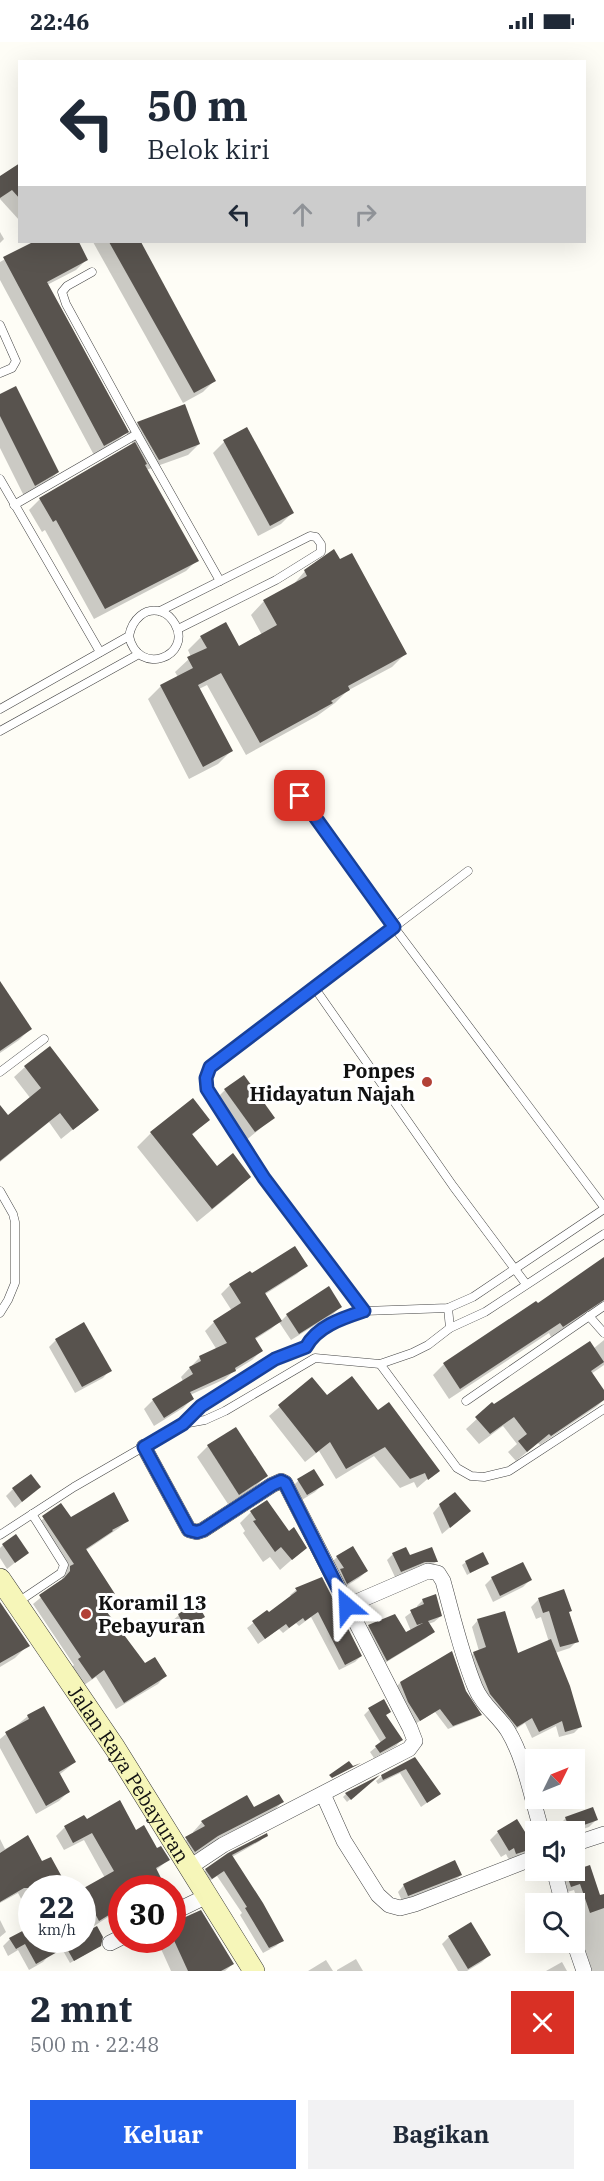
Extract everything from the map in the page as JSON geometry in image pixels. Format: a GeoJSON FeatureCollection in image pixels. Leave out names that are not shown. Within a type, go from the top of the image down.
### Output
{"type":"FeatureCollection","features":[{"type":"Feature","properties":{"kind":"main road","name":"Jalan Raya Pebayuran"},"geometry":{"type":"LineString","coordinates":[[0,1579],[115,1748],[254,1971]]}},
{"type":"Feature","properties":{"kind":"street"},"geometry":{"type":"LineString","coordinates":[[144,1447],[189,1530],[197,1532],[203,1530],[272,1485],[281,1481],[285,1483],[415,1741],[409,1749],[223,1845],[190,1867]]}},
{"type":"Feature","properties":{"kind":"street"},"geometry":{"type":"LineString","coordinates":[[347,1606],[428,1571],[438,1573],[443,1581],[463,1656],[476,1689],[484,1703],[508,1732],[520,1757],[539,1821]]}},
{"type":"Feature","properties":{"kind":"street"},"geometry":{"type":"LineString","coordinates":[[323,1794],[344,1841],[378,1895],[389,1905],[400,1908],[415,1904],[525,1861]]}},
{"type":"Feature","properties":{"kind":"street"},"geometry":{"type":"LineString","coordinates":[[585,1840],[604,1834]]}},
{"type":"Feature","properties":{"kind":"street"},"geometry":{"type":"LineString","coordinates":[[186,1906],[207,1896]]}},
{"type":"Feature","properties":{"kind":"street"},"geometry":{"type":"LineString","coordinates":[[578,1953],[584,1971]]}},
{"type":"Feature","properties":{"kind":"lane"},"geometry":{"type":"LineString","coordinates":[[92,272],[67,286],[62,292],[66,304],[220,581]]}},
{"type":"Feature","properties":{"kind":"lane"},"geometry":{"type":"LineString","coordinates":[[0,326],[16,361],[12,368],[0,373]]}},
{"type":"Feature","properties":{"kind":"lane"},"geometry":{"type":"LineString","coordinates":[[14,506],[137,434]]}},
{"type":"Feature","properties":{"kind":"lane"},"geometry":{"type":"LineString","coordinates":[[1,485],[100,652]]}},
{"type":"Feature","properties":{"kind":"lane"},"geometry":{"type":"LineString","coordinates":[[160,611],[168,615],[178,629],[176,646],[164,658],[147,659],[139,654],[129,636],[135,620],[141,614],[160,611],[310,536],[316,537],[321,544],[321,552],[276,580],[178,629]]}},
{"type":"Feature","properties":{"kind":"lane"},"geometry":{"type":"LineString","coordinates":[[0,710],[129,636]]}},
{"type":"Feature","properties":{"kind":"lane"},"geometry":{"type":"LineString","coordinates":[[0,731],[139,654]]}},
{"type":"Feature","properties":{"kind":"lane"},"geometry":{"type":"LineString","coordinates":[[0,1534],[74,1487],[183,1424],[201,1406],[275,1359],[306,1347],[311,1338],[336,1321],[364,1311],[448,1308],[473,1297],[604,1208],[394,927],[300,796]]}},
{"type":"Feature","properties":{"kind":"lane"},"geometry":{"type":"LineString","coordinates":[[364,1311],[264,1178],[207,1089],[206,1078],[210,1067],[468,871]]}},
{"type":"Feature","properties":{"kind":"lane"},"geometry":{"type":"LineString","coordinates":[[314,987],[453,1186],[526,1284]]}},
{"type":"Feature","properties":{"kind":"lane"},"geometry":{"type":"LineString","coordinates":[[0,1072],[44,1039]]}},
{"type":"Feature","properties":{"kind":"lane"},"geometry":{"type":"LineString","coordinates":[[0,1191],[15,1222],[15,1283],[0,1312]]}},
{"type":"Feature","properties":{"kind":"lane"},"geometry":{"type":"LineString","coordinates":[[183,1424],[205,1420],[225,1411],[315,1358],[380,1364],[398,1359],[428,1345],[450,1328],[485,1312],[604,1234]]}},
{"type":"Feature","properties":{"kind":"lane"},"geometry":{"type":"LineString","coordinates":[[466,1401],[604,1306]]}},
{"type":"Feature","properties":{"kind":"lane"},"geometry":{"type":"LineString","coordinates":[[448,1308],[450,1328]]}},
{"type":"Feature","properties":{"kind":"lane"},"geometry":{"type":"LineString","coordinates":[[589,1316],[604,1333]]}},
{"type":"Feature","properties":{"kind":"lane"},"geometry":{"type":"LineString","coordinates":[[306,1347],[315,1358]]}},
{"type":"Feature","properties":{"kind":"lane"},"geometry":{"type":"LineString","coordinates":[[380,1364],[457,1468],[471,1476],[509,1471],[604,1409]]}},
{"type":"Feature","properties":{"kind":"lane"},"geometry":{"type":"LineString","coordinates":[[16,1603],[64,1569],[64,1565],[32,1514]]}},
{"type":"Feature","properties":{"kind":"building"},"geometry":{"type":"Polygon","coordinates":[[[18,164],[18,197],[12,190],[0,198],[0,176],[18,164]]]}},
{"type":"Feature","properties":{"kind":"building"},"geometry":{"type":"Polygon","coordinates":[[[31,243],[80,243],[88,260],[47,282],[129,432],[104,446],[3,257],[31,243]]]}},
{"type":"Feature","properties":{"kind":"building"},"geometry":{"type":"Polygon","coordinates":[[[110,243],[142,243],[216,381],[194,393],[110,243]]]}},
{"type":"Feature","properties":{"kind":"building"},"geometry":{"type":"Polygon","coordinates":[[[16,386],[59,472],[35,486],[0,416],[0,394],[16,386]]]}},
{"type":"Feature","properties":{"kind":"building"},"geometry":{"type":"Polygon","coordinates":[[[185,404],[200,444],[159,460],[137,422],[185,404]]]}},
{"type":"Feature","properties":{"kind":"building"},"geometry":{"type":"Polygon","coordinates":[[[247,427],[294,513],[270,526],[223,440],[247,427]]]}},
{"type":"Feature","properties":{"kind":"building"},"geometry":{"type":"Polygon","coordinates":[[[135,442],[147,464],[145,465],[199,561],[105,609],[56,520],[53,522],[39,498],[135,442]]]}},
{"type":"Feature","properties":{"kind":"building"},"geometry":{"type":"Polygon","coordinates":[[[334,549],[340,559],[352,553],[407,654],[348,686],[350,690],[331,701],[333,703],[260,743],[221,673],[198,685],[233,751],[203,767],[160,685],[193,668],[187,657],[207,648],[200,636],[226,622],[239,646],[277,625],[263,600],[307,576],[304,570],[334,549]]]}},
{"type":"Feature","properties":{"kind":"building"},"geometry":{"type":"Polygon","coordinates":[[[0,981],[32,1029],[0,1051],[0,981]]]}},
{"type":"Feature","properties":{"kind":"building"},"geometry":{"type":"Polygon","coordinates":[[[50,1046],[99,1110],[73,1130],[60,1113],[0,1161],[0,1105],[8,1115],[41,1088],[24,1066],[50,1046]]]}},
{"type":"Feature","properties":{"kind":"building"},"geometry":{"type":"Polygon","coordinates":[[[244,1075],[275,1118],[255,1132],[224,1089],[244,1075]]]}},
{"type":"Feature","properties":{"kind":"building"},"geometry":{"type":"Polygon","coordinates":[[[193,1098],[210,1120],[192,1134],[217,1166],[233,1153],[251,1177],[212,1209],[150,1132],[193,1098]]]}},
{"type":"Feature","properties":{"kind":"building"},"geometry":{"type":"Polygon","coordinates":[[[295,1246],[308,1266],[265,1293],[282,1321],[255,1338],[263,1351],[235,1368],[236,1371],[190,1392],[194,1399],[164,1418],[152,1399],[193,1374],[189,1367],[201,1361],[199,1356],[227,1343],[213,1321],[241,1303],[229,1284],[250,1271],[252,1273],[295,1246]]]}},
{"type":"Feature","properties":{"kind":"building"},"geometry":{"type":"Polygon","coordinates":[[[604,1257],[604,1300],[563,1327],[560,1323],[460,1389],[443,1363],[536,1301],[538,1303],[604,1257]]]}},
{"type":"Feature","properties":{"kind":"building"},"geometry":{"type":"Polygon","coordinates":[[[329,1286],[342,1307],[299,1334],[286,1314],[329,1286]]]}},
{"type":"Feature","properties":{"kind":"building"},"geometry":{"type":"Polygon","coordinates":[[[84,1322],[112,1371],[82,1387],[55,1339],[84,1322]]]}},
{"type":"Feature","properties":{"kind":"building"},"geometry":{"type":"Polygon","coordinates":[[[590,1341],[604,1362],[591,1371],[604,1390],[604,1400],[551,1436],[549,1434],[527,1452],[518,1441],[527,1434],[514,1417],[490,1434],[475,1417],[492,1402],[494,1404],[590,1341]]]}},
{"type":"Feature","properties":{"kind":"building"},"geometry":{"type":"Polygon","coordinates":[[[352,1376],[378,1410],[389,1402],[440,1471],[428,1480],[425,1473],[410,1479],[385,1447],[346,1469],[330,1442],[316,1453],[278,1405],[312,1377],[327,1395],[352,1376]]]}},
{"type":"Feature","properties":{"kind":"building"},"geometry":{"type":"Polygon","coordinates":[[[236,1427],[268,1476],[239,1495],[207,1445],[236,1427]]]}},
{"type":"Feature","properties":{"kind":"building"},"geometry":{"type":"Polygon","coordinates":[[[314,1469],[324,1485],[307,1495],[297,1479],[314,1469]]]}},
{"type":"Feature","properties":{"kind":"building"},"geometry":{"type":"Polygon","coordinates":[[[31,1474],[41,1487],[22,1502],[12,1488],[31,1474]]]}},
{"type":"Feature","properties":{"kind":"building"},"geometry":{"type":"Polygon","coordinates":[[[114,1492],[129,1521],[86,1549],[115,1594],[101,1604],[145,1663],[155,1657],[167,1676],[124,1703],[104,1670],[92,1679],[78,1659],[81,1657],[39,1595],[64,1578],[70,1571],[70,1566],[74,1564],[42,1516],[61,1503],[71,1517],[114,1492]]]}},
{"type":"Feature","properties":{"kind":"building"},"geometry":{"type":"Polygon","coordinates":[[[455,1492],[471,1511],[450,1528],[439,1504],[455,1492]]]}},
{"type":"Feature","properties":{"kind":"building"},"geometry":{"type":"Polygon","coordinates":[[[267,1500],[289,1531],[294,1527],[307,1548],[292,1560],[281,1547],[275,1552],[253,1521],[256,1520],[250,1511],[267,1500]]]}},
{"type":"Feature","properties":{"kind":"building"},"geometry":{"type":"Polygon","coordinates":[[[16,1534],[29,1553],[15,1563],[2,1544],[16,1534]]]}},
{"type":"Feature","properties":{"kind":"building"},"geometry":{"type":"Polygon","coordinates":[[[353,1546],[368,1571],[347,1584],[340,1569],[344,1568],[336,1556],[353,1546]]]}},
{"type":"Feature","properties":{"kind":"building"},"geometry":{"type":"Polygon","coordinates":[[[406,1547],[410,1555],[432,1547],[438,1562],[425,1562],[401,1572],[392,1553],[406,1547]]]}},
{"type":"Feature","properties":{"kind":"building"},"geometry":{"type":"Polygon","coordinates":[[[483,1552],[489,1564],[470,1573],[465,1561],[483,1552]]]}},
{"type":"Feature","properties":{"kind":"building"},"geometry":{"type":"Polygon","coordinates":[[[523,1562],[532,1580],[500,1596],[491,1577],[523,1562]]]}},
{"type":"Feature","properties":{"kind":"building"},"geometry":{"type":"Polygon","coordinates":[[[322,1577],[362,1656],[345,1665],[318,1612],[305,1621],[303,1618],[289,1628],[286,1624],[265,1639],[252,1621],[267,1610],[269,1612],[297,1591],[295,1588],[322,1577]]]}},
{"type":"Feature","properties":{"kind":"building"},"geometry":{"type":"Polygon","coordinates":[[[564,1589],[579,1642],[560,1647],[549,1611],[543,1613],[538,1598],[564,1589]]]}},
{"type":"Feature","properties":{"kind":"building"},"geometry":{"type":"Polygon","coordinates":[[[436,1594],[442,1616],[428,1621],[435,1632],[387,1661],[368,1625],[395,1614],[406,1632],[423,1623],[417,1625],[410,1610],[424,1604],[422,1599],[436,1594]]]}},
{"type":"Feature","properties":{"kind":"building"},"geometry":{"type":"Polygon","coordinates":[[[0,1602],[30,1646],[0,1663],[0,1602]]]}},
{"type":"Feature","properties":{"kind":"building"},"geometry":{"type":"Polygon","coordinates":[[[197,1603],[205,1617],[185,1628],[178,1614],[197,1603]]]}},
{"type":"Feature","properties":{"kind":"building"},"geometry":{"type":"Polygon","coordinates":[[[505,1611],[518,1653],[551,1639],[570,1686],[582,1727],[565,1732],[562,1721],[539,1732],[532,1718],[517,1727],[490,1694],[473,1652],[486,1647],[477,1619],[505,1611]]]}},
{"type":"Feature","properties":{"kind":"building"},"geometry":{"type":"Polygon","coordinates":[[[452,1651],[466,1691],[482,1715],[453,1726],[440,1709],[420,1721],[408,1702],[400,1682],[452,1651]]]}},
{"type":"Feature","properties":{"kind":"building"},"geometry":{"type":"Polygon","coordinates":[[[384,1699],[391,1712],[386,1715],[403,1740],[380,1753],[375,1746],[386,1738],[368,1708],[384,1699]]]}},
{"type":"Feature","properties":{"kind":"building"},"geometry":{"type":"Polygon","coordinates":[[[44,1706],[76,1762],[59,1772],[70,1792],[46,1806],[5,1732],[29,1719],[27,1715],[44,1706]]]}},
{"type":"Feature","properties":{"kind":"building"},"geometry":{"type":"Polygon","coordinates":[[[415,1757],[441,1794],[427,1803],[406,1769],[383,1780],[381,1775],[415,1757]]]}},
{"type":"Feature","properties":{"kind":"building"},"geometry":{"type":"Polygon","coordinates":[[[349,1761],[353,1766],[361,1763],[332,1778],[329,1775],[349,1761]]]}},
{"type":"Feature","properties":{"kind":"building"},"geometry":{"type":"Polygon","coordinates":[[[380,1775],[351,1800],[345,1793],[380,1775]]]}},
{"type":"Feature","properties":{"kind":"building"},"geometry":{"type":"Polygon","coordinates":[[[279,1794],[284,1802],[218,1836],[195,1852],[185,1837],[205,1826],[201,1821],[247,1795],[254,1807],[279,1794]]]}},
{"type":"Feature","properties":{"kind":"building"},"geometry":{"type":"Polygon","coordinates":[[[120,1800],[136,1830],[144,1825],[157,1848],[161,1846],[170,1860],[156,1868],[160,1875],[108,1875],[108,1916],[99,1921],[96,1915],[96,1881],[114,1871],[92,1833],[73,1843],[64,1826],[84,1815],[87,1819],[120,1800]]]}},
{"type":"Feature","properties":{"kind":"building"},"geometry":{"type":"Polygon","coordinates":[[[593,1807],[598,1820],[585,1825],[585,1821],[567,1821],[565,1817],[593,1807]]]}},
{"type":"Feature","properties":{"kind":"building"},"geometry":{"type":"Polygon","coordinates":[[[517,1819],[525,1832],[525,1851],[516,1854],[514,1848],[509,1851],[497,1831],[517,1819]]]}},
{"type":"Feature","properties":{"kind":"building"},"geometry":{"type":"Polygon","coordinates":[[[267,1833],[268,1836],[232,1855],[284,1941],[269,1948],[224,1871],[212,1879],[205,1869],[228,1853],[267,1833]]]}},
{"type":"Feature","properties":{"kind":"building"},"geometry":{"type":"Polygon","coordinates":[[[28,1835],[42,1861],[51,1857],[61,1875],[18,1875],[18,1892],[0,1902],[0,1853],[28,1835]]]}},
{"type":"Feature","properties":{"kind":"building"},"geometry":{"type":"Polygon","coordinates":[[[455,1860],[462,1875],[408,1896],[403,1884],[455,1860]]]}},
{"type":"Feature","properties":{"kind":"building"},"geometry":{"type":"Polygon","coordinates":[[[590,1865],[600,1895],[604,1894],[604,1908],[590,1913],[580,1884],[571,1887],[569,1881],[585,1881],[585,1867],[590,1865]]]}},
{"type":"Feature","properties":{"kind":"building"},"geometry":{"type":"Polygon","coordinates":[[[201,1910],[234,1964],[221,1971],[188,1971],[180,1953],[186,1953],[186,1917],[201,1910]]]}},
{"type":"Feature","properties":{"kind":"building"},"geometry":{"type":"Polygon","coordinates":[[[471,1922],[491,1955],[468,1969],[448,1936],[471,1922]]]}},
{"type":"Feature","properties":{"kind":"building"},"geometry":{"type":"Polygon","coordinates":[[[97,1926],[103,1937],[101,1946],[96,1949],[97,1926]]]}},
{"type":"Feature","properties":{"kind":"building"},"geometry":{"type":"Polygon","coordinates":[[[18,1933],[18,1948],[16,1949],[9,1938],[18,1933]]]}},
{"type":"Feature","properties":{"kind":"building"},"geometry":{"type":"Polygon","coordinates":[[[30,1953],[55,1953],[36,1964],[30,1953]]]}},
{"type":"Feature","properties":{"kind":"building"},"geometry":{"type":"Polygon","coordinates":[[[69,1953],[88,1953],[74,1961],[69,1953]]]}},
{"type":"Feature","properties":{"kind":"place","name":"Ponpes Hidayatun Najah"},"geometry":{"type":"Point","coordinates":[427,1082]}},
{"type":"Feature","properties":{"kind":"place","name":"Koramil 13 Pebayuran"},"geometry":{"type":"Point","coordinates":[86,1614]}},
{"type":"Feature","properties":{"kind":"route"},"geometry":{"type":"LineString","coordinates":[[300,796],[394,927],[210,1067],[206,1078],[207,1089],[264,1178],[364,1311],[336,1321],[311,1338],[306,1347],[275,1359],[201,1406],[183,1424],[144,1447],[171,1501],[189,1530],[197,1532],[203,1530],[277,1482],[285,1483],[347,1606]]}}]}
